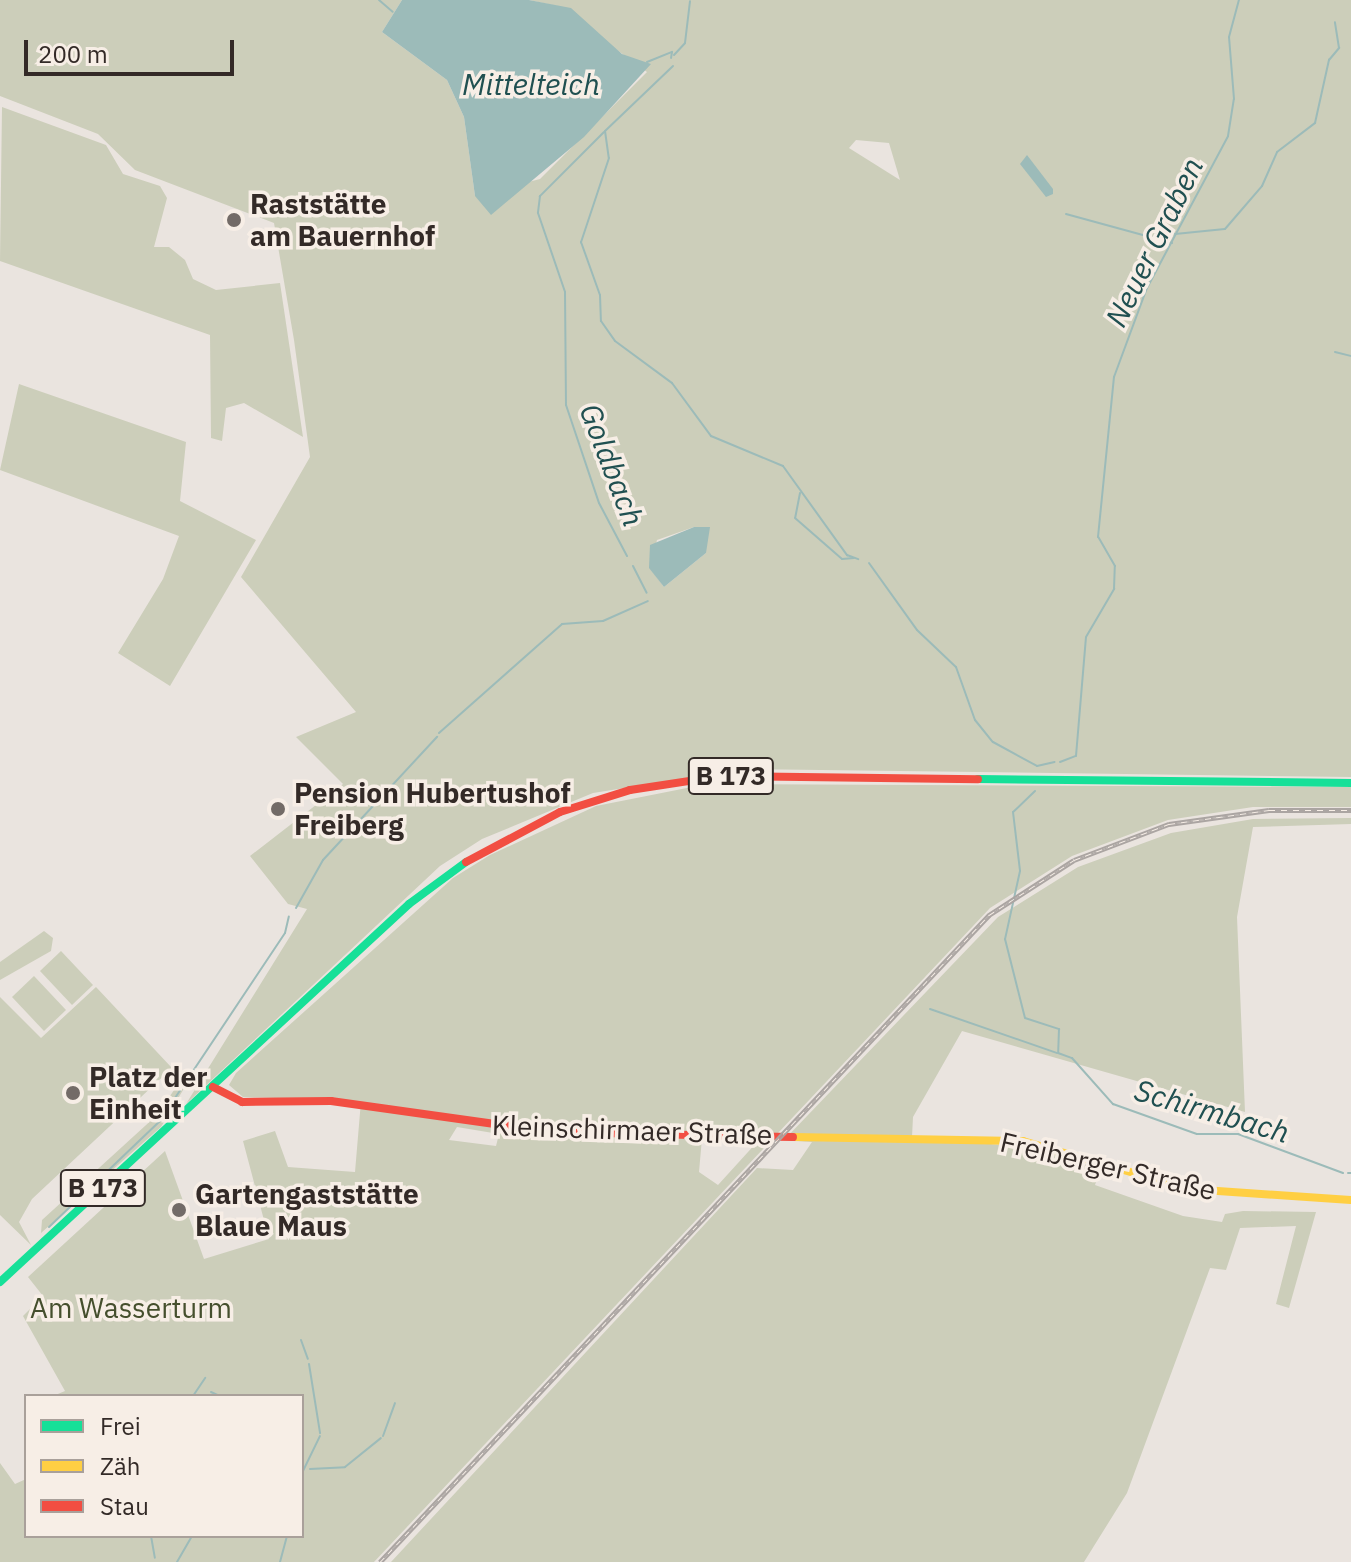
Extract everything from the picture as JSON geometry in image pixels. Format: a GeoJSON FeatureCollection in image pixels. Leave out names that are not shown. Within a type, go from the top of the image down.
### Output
{"type":"FeatureCollection","features":[{"type":"Feature","properties":{"kind":"main road","name":"B 173"},"geometry":{"type":"LineString","coordinates":[[0,1282],[442,877],[524,828],[630,790],[721,776],[1351,783]]}},
{"type":"Feature","properties":{"kind":"main road","name":"Kleinschirmaer Straße"},"geometry":{"type":"LineString","coordinates":[[213,1087],[242,1102],[331,1101],[551,1132],[912,1136]]}},
{"type":"Feature","properties":{"kind":"main road","name":"Freiberger Straße"},"geometry":{"type":"LineString","coordinates":[[912,1136],[1023,1141],[1189,1189],[1351,1200]]}},
{"type":"Feature","properties":{"kind":"green space"},"geometry":{"type":"Polygon","coordinates":[[[0,0],[402,0],[382,32],[447,80],[464,117],[475,196],[540,179],[647,72],[557,6],[529,0],[1351,0],[1351,777],[745,769],[593,793],[482,839],[440,866],[186,1104],[307,909],[288,904],[250,856],[343,784],[296,737],[356,712],[241,577],[310,457],[274,223],[135,170],[98,134],[0,96],[0,0]],[[856,140],[849,148],[900,180],[889,143],[856,140]],[[694,527],[657,540],[650,568],[664,587],[706,553],[694,527]]]}},
{"type":"Feature","properties":{"kind":"green space"},"geometry":{"type":"Polygon","coordinates":[[[2,107],[106,145],[123,174],[160,186],[167,198],[154,247],[169,247],[185,260],[193,279],[216,290],[280,283],[303,437],[244,403],[226,408],[222,441],[211,438],[210,335],[0,261],[2,107]]]}},
{"type":"Feature","properties":{"kind":"green space"},"geometry":{"type":"Polygon","coordinates":[[[19,384],[186,442],[180,501],[256,540],[170,686],[118,653],[163,579],[179,536],[0,470],[19,384]]]}},
{"type":"Feature","properties":{"kind":"green space","name":"Am Wasserturm"},"geometry":{"type":"Polygon","coordinates":[[[707,784],[1351,787],[1351,807],[1253,807],[1168,820],[1072,856],[990,908],[374,1562],[0,1562],[0,1463],[15,1484],[24,1480],[24,1538],[304,1538],[304,1394],[58,1394],[65,1391],[23,1316],[43,1296],[28,1277],[165,1151],[204,1259],[269,1239],[243,1141],[275,1131],[288,1167],[355,1172],[361,1101],[243,1097],[229,1085],[236,1073],[453,878],[490,855],[596,806],[707,784]],[[457,1127],[449,1140],[496,1146],[499,1134],[457,1127]],[[702,1138],[699,1172],[718,1185],[758,1140],[702,1138]]]}},
{"type":"Feature","properties":{"kind":"green space"},"geometry":{"type":"Polygon","coordinates":[[[1351,818],[1351,824],[1253,827],[1237,917],[1245,1112],[962,1031],[913,1117],[912,1137],[1045,1149],[1100,1170],[1095,1185],[1183,1216],[1222,1222],[1225,1214],[1243,1211],[1316,1212],[1289,1308],[1276,1304],[1296,1226],[1240,1228],[1226,1270],[1210,1268],[1127,1493],[1084,1562],[391,1562],[757,1168],[793,1170],[812,1142],[784,1140],[998,917],[1078,867],[1171,833],[1253,819],[1351,818]]]}},
{"type":"Feature","properties":{"kind":"green space"},"geometry":{"type":"Polygon","coordinates":[[[44,931],[53,938],[51,951],[0,980],[0,962],[44,931]]]}},
{"type":"Feature","properties":{"kind":"green space"},"geometry":{"type":"Polygon","coordinates":[[[61,951],[93,985],[72,1005],[40,971],[61,951]]]}},
{"type":"Feature","properties":{"kind":"green space"},"geometry":{"type":"Polygon","coordinates":[[[34,976],[66,1010],[44,1031],[12,997],[34,976]]]}},
{"type":"Feature","properties":{"kind":"green space","name":"Platz der Einheit"},"geometry":{"type":"Polygon","coordinates":[[[96,987],[172,1068],[32,1199],[19,1222],[31,1245],[0,1215],[0,997],[41,1038],[96,987]]]}},
{"type":"Feature","properties":{"kind":"green space"},"geometry":{"type":"Polygon","coordinates":[[[187,1071],[192,1075],[161,1127],[41,1233],[42,1220],[157,1115],[187,1071]]]}},
{"type":"Feature","properties":{"kind":"water","name":"Mittelteich"},"geometry":{"type":"Polygon","coordinates":[[[402,0],[529,0],[571,8],[622,54],[651,64],[584,137],[491,215],[475,196],[464,117],[447,80],[382,32],[402,0]]]}},
{"type":"Feature","properties":{"kind":"water"},"geometry":{"type":"Polygon","coordinates":[[[1027,155],[1053,189],[1053,194],[1046,197],[1020,164],[1027,155]]]}},
{"type":"Feature","properties":{"kind":"water"},"geometry":{"type":"Polygon","coordinates":[[[694,527],[710,527],[706,553],[664,587],[649,568],[650,545],[694,527]]]}},
{"type":"Feature","properties":{"kind":"waterway","name":"Schirmbach"},"geometry":{"type":"LineString","coordinates":[[379,0],[393,12]]}},
{"type":"Feature","properties":{"kind":"waterway","name":"Neuer Graben"},"geometry":{"type":"LineString","coordinates":[[1060,762],[1076,756],[1086,637],[1114,589],[1115,566],[1098,537],[1114,377],[1147,288],[1228,136],[1234,99],[1229,37],[1239,0]]}},
{"type":"Feature","properties":{"kind":"waterway"},"geometry":{"type":"LineString","coordinates":[[674,55],[685,43],[690,1]]}},
{"type":"Feature","properties":{"kind":"waterway"},"geometry":{"type":"LineString","coordinates":[[1175,234],[1225,229],[1262,186],[1277,152],[1315,123],[1329,60],[1339,48],[1335,22]]}},
{"type":"Feature","properties":{"kind":"waterway","name":"Schirmbach"},"geometry":{"type":"LineString","coordinates":[[647,62],[672,52],[671,58]]}},
{"type":"Feature","properties":{"kind":"waterway","name":"Schirmbach"},"geometry":{"type":"LineString","coordinates":[[673,66],[605,131],[609,158],[581,242],[600,295],[601,321],[615,341],[672,383],[711,436],[783,466],[847,555],[858,559]]}},
{"type":"Feature","properties":{"kind":"waterway","name":"Goldbach"},"geometry":{"type":"LineString","coordinates":[[604,132],[540,196],[538,213],[565,292],[566,405],[599,503],[627,556]]}},
{"type":"Feature","properties":{"kind":"waterway"},"geometry":{"type":"LineString","coordinates":[[1066,214],[1172,243]]}},
{"type":"Feature","properties":{"kind":"waterway"},"geometry":{"type":"LineString","coordinates":[[1335,352],[1351,356]]}},
{"type":"Feature","properties":{"kind":"waterway"},"geometry":{"type":"LineString","coordinates":[[800,493],[795,518],[842,559],[854,558]]}},
{"type":"Feature","properties":{"kind":"waterway","name":"Schirmbach"},"geometry":{"type":"LineString","coordinates":[[869,563],[917,630],[956,667],[975,720],[993,742],[1037,766],[1055,762]]}},
{"type":"Feature","properties":{"kind":"waterway","name":"Goldbach"},"geometry":{"type":"LineString","coordinates":[[633,566],[647,593]]}},
{"type":"Feature","properties":{"kind":"waterway","name":"Goldbach"},"geometry":{"type":"LineString","coordinates":[[439,733],[562,624],[603,621],[648,601]]}},
{"type":"Feature","properties":{"kind":"waterway","name":"Goldbach"},"geometry":{"type":"LineString","coordinates":[[296,908],[323,860],[437,737]]}},
{"type":"Feature","properties":{"kind":"waterway","name":"Schirmbach"},"geometry":{"type":"LineString","coordinates":[[1035,791],[1013,812],[1020,871],[1005,939],[1025,1018],[1059,1029],[1058,1053],[1072,1058],[1113,1104],[1197,1134],[1238,1134],[1343,1173]]}},
{"type":"Feature","properties":{"kind":"waterway","name":"Goldbach"},"geometry":{"type":"LineString","coordinates":[[165,1113],[285,933],[289,916]]}},
{"type":"Feature","properties":{"kind":"waterway"},"geometry":{"type":"LineString","coordinates":[[930,1009],[1057,1053]]}},
{"type":"Feature","properties":{"kind":"waterway","name":"Goldbach"},"geometry":{"type":"LineString","coordinates":[[49,1227],[162,1119]]}},
{"type":"Feature","properties":{"kind":"waterway"},"geometry":{"type":"LineString","coordinates":[[301,1340],[308,1359]]}},
{"type":"Feature","properties":{"kind":"waterway"},"geometry":{"type":"LineString","coordinates":[[309,1364],[320,1433]]}},
{"type":"Feature","properties":{"kind":"waterway"},"geometry":{"type":"LineString","coordinates":[[194,1394],[205,1378]]}},
{"type":"Feature","properties":{"kind":"waterway"},"geometry":{"type":"LineString","coordinates":[[211,1392],[216,1394]]}},
{"type":"Feature","properties":{"kind":"waterway"},"geometry":{"type":"LineString","coordinates":[[383,1436],[395,1403]]}},
{"type":"Feature","properties":{"kind":"waterway"},"geometry":{"type":"LineString","coordinates":[[304,1469],[320,1436]]}},
{"type":"Feature","properties":{"kind":"waterway"},"geometry":{"type":"LineString","coordinates":[[310,1469],[345,1467],[381,1438]]}},
{"type":"Feature","properties":{"kind":"waterway"},"geometry":{"type":"LineString","coordinates":[[151,1538],[155,1558]]}},
{"type":"Feature","properties":{"kind":"waterway"},"geometry":{"type":"LineString","coordinates":[[177,1562],[191,1538]]}},
{"type":"Feature","properties":{"kind":"waterway"},"geometry":{"type":"LineString","coordinates":[[280,1562],[286,1538]]}},
{"type":"Feature","properties":{"kind":"railway"},"geometry":{"type":"LineString","coordinates":[[380,1562],[989,915],[1074,860],[1169,824],[1269,810],[1351,810]]}},
{"type":"Feature","properties":{"kind":"traffic: fast"},"geometry":{"type":"LineString","coordinates":[[978,779],[1351,783]]}},
{"type":"Feature","properties":{"kind":"traffic: fast"},"geometry":{"type":"LineString","coordinates":[[0,1282],[409,904],[466,862]]}},
{"type":"Feature","properties":{"kind":"traffic: slow"},"geometry":{"type":"LineString","coordinates":[[793,1137],[1023,1141],[1189,1189],[1351,1200]]}},
{"type":"Feature","properties":{"kind":"traffic: jam"},"geometry":{"type":"LineString","coordinates":[[466,862],[560,812],[630,790],[721,776],[978,779]]}},
{"type":"Feature","properties":{"kind":"traffic: jam"},"geometry":{"type":"LineString","coordinates":[[213,1087],[242,1102],[331,1101],[551,1132],[793,1137]]}},
{"type":"Feature","properties":{"kind":"place","name":"Raststätte am Bauernhof"},"geometry":{"type":"Point","coordinates":[234,220]}},
{"type":"Feature","properties":{"kind":"place","name":"Pension Hubertushof Freiberg"},"geometry":{"type":"Point","coordinates":[278,809]}},
{"type":"Feature","properties":{"kind":"place","name":"Platz der Einheit"},"geometry":{"type":"Point","coordinates":[73,1093]}},
{"type":"Feature","properties":{"kind":"place","name":"Gartengaststätte Blaue Maus"},"geometry":{"type":"Point","coordinates":[179,1210]}}]}
